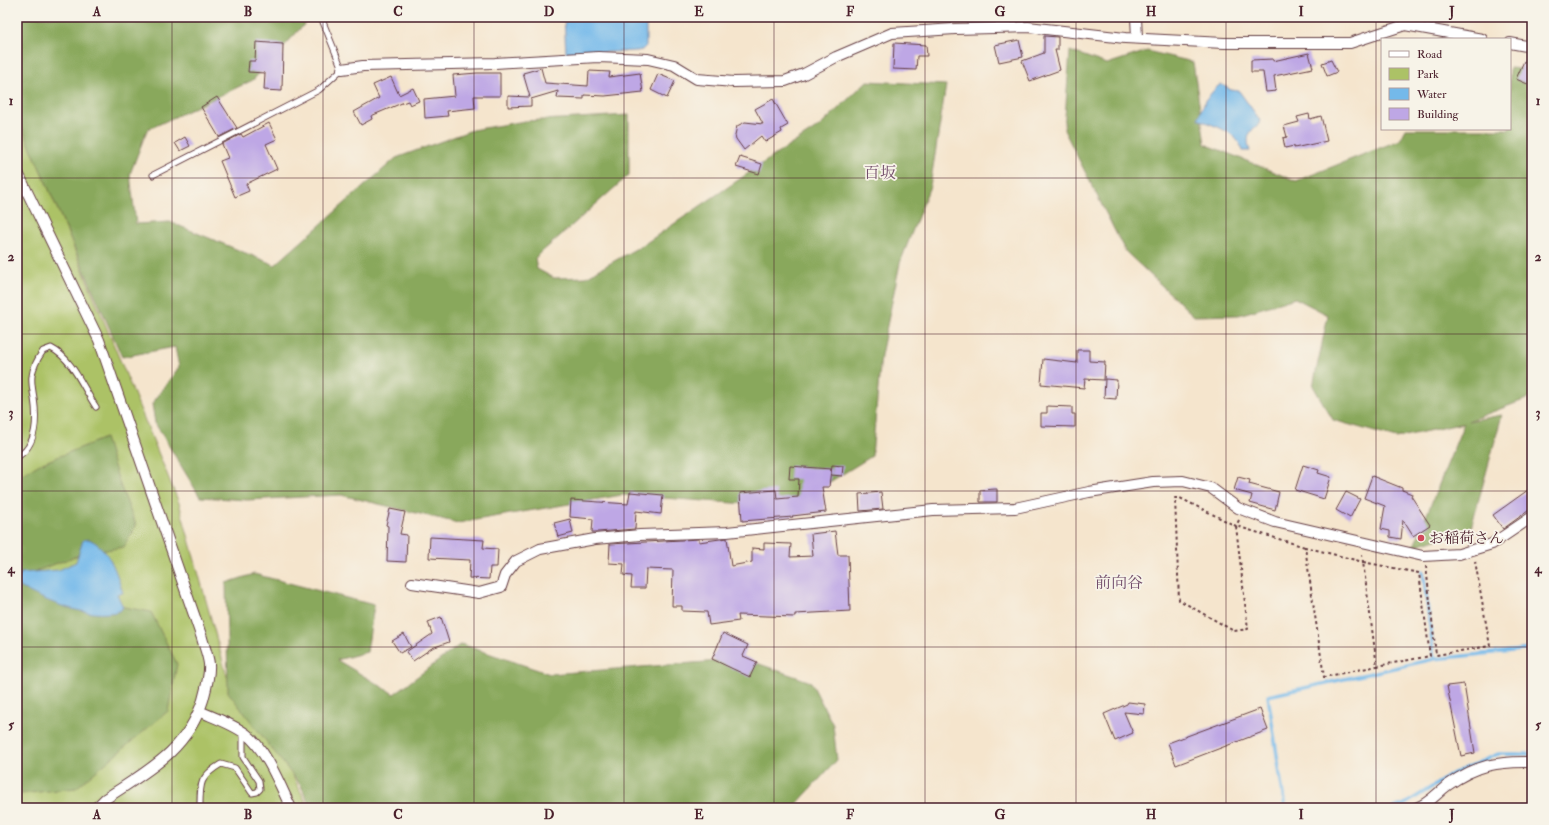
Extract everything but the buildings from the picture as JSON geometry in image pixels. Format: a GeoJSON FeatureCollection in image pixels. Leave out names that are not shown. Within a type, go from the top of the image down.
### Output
{"type":"FeatureCollection","features":[{"type":"Feature","properties":{"kind":"street"},"geometry":{"type":"LineString","coordinates":[[1136,17],[1137,38]]}},
{"type":"Feature","properties":{"kind":"street"},"geometry":{"type":"LineString","coordinates":[[342,69],[362,66],[495,63],[598,56],[648,59],[674,65],[697,79],[734,82],[784,81],[804,74],[836,57],[892,33],[955,29],[1028,28],[1137,38],[1224,43],[1350,43],[1404,26],[1476,38]]}},
{"type":"Feature","properties":{"kind":"street"},"geometry":{"type":"LineString","coordinates":[[1511,43],[1532,47]]}},
{"type":"Feature","properties":{"kind":"street"},"geometry":{"type":"LineString","coordinates":[[17,171],[99,340],[199,630],[209,664],[206,689],[200,711],[186,737],[170,755],[105,799],[96,808]]}},
{"type":"Feature","properties":{"kind":"street"},"geometry":{"type":"LineString","coordinates":[[412,583],[479,593],[501,587],[506,575],[516,561],[540,549],[595,539],[640,535],[727,532],[933,510],[1015,508],[1089,492],[1153,482],[1183,481],[1211,488],[1238,508],[1276,522],[1347,537],[1423,556],[1458,554],[1492,544],[1532,517]]}},
{"type":"Feature","properties":{"kind":"street"},"geometry":{"type":"LineString","coordinates":[[200,711],[245,733],[261,752],[291,808]]}},
{"type":"Feature","properties":{"kind":"street"},"geometry":{"type":"LineString","coordinates":[[1416,808],[1423,806],[1449,784],[1484,765],[1497,762],[1532,762]]}},
{"type":"Feature","properties":{"kind":"lane"},"geometry":{"type":"LineString","coordinates":[[153,176],[319,90],[342,69],[321,17]]}},
{"type":"Feature","properties":{"kind":"lane"},"geometry":{"type":"LineString","coordinates":[[17,457],[22,454],[33,435],[36,416],[32,378],[34,368],[43,351],[51,348],[58,351],[67,360],[96,407]]}},
{"type":"Feature","properties":{"kind":"lane"},"geometry":{"type":"LineString","coordinates":[[200,808],[200,784],[204,777],[222,764],[235,768],[252,793],[257,792],[260,789],[259,781],[243,757],[243,736],[245,733]]}},
{"type":"Feature","properties":{"kind":"path"},"geometry":{"type":"LineString","coordinates":[[1236,526],[1248,629],[1234,630],[1179,600],[1175,498],[1180,498],[1236,526],[1305,547],[1363,562],[1419,573],[1430,656],[1324,677],[1305,547]]}},
{"type":"Feature","properties":{"kind":"path"},"geometry":{"type":"LineString","coordinates":[[1433,565],[1426,566],[1436,655],[1490,646],[1474,558]]}},
{"type":"Feature","properties":{"kind":"path"},"geometry":{"type":"LineString","coordinates":[[1363,562],[1377,666]]}},
{"type":"Feature","properties":{"kind":"green space"},"geometry":{"type":"Polygon","coordinates":[[[17,17],[311,17],[253,80],[147,130],[130,174],[136,224],[170,222],[275,265],[396,158],[472,130],[525,121],[629,115],[629,175],[535,258],[537,269],[554,278],[586,277],[646,243],[821,125],[867,81],[946,85],[930,186],[900,263],[881,355],[872,456],[789,507],[622,495],[458,523],[341,495],[247,500],[200,497],[155,423],[152,404],[179,367],[175,347],[122,357],[17,116],[17,17]]]}},
{"type":"Feature","properties":{"kind":"green space"},"geometry":{"type":"Polygon","coordinates":[[[1070,51],[1107,64],[1147,51],[1193,62],[1205,144],[1296,181],[1400,140],[1405,130],[1511,130],[1511,68],[1532,70],[1532,397],[1468,421],[1502,415],[1471,528],[1414,546],[1464,423],[1396,438],[1333,420],[1313,386],[1328,315],[1295,298],[1239,315],[1194,316],[1125,251],[1064,130],[1070,51]]]}},
{"type":"Feature","properties":{"kind":"green space"},"geometry":{"type":"Polygon","coordinates":[[[17,115],[66,229],[179,503],[233,698],[265,721],[309,808],[17,808],[17,115]]]}},
{"type":"Feature","properties":{"kind":"green space"},"geometry":{"type":"Polygon","coordinates":[[[105,438],[120,485],[136,525],[124,547],[82,554],[17,578],[17,477],[40,464],[105,438]]]}},
{"type":"Feature","properties":{"kind":"green space"},"geometry":{"type":"Polygon","coordinates":[[[254,574],[374,605],[367,652],[337,660],[394,694],[461,644],[550,674],[745,659],[811,682],[833,725],[837,760],[793,808],[311,808],[301,786],[228,692],[226,583],[254,574]]]}},
{"type":"Feature","properties":{"kind":"green space"},"geometry":{"type":"Polygon","coordinates":[[[17,583],[50,593],[151,612],[177,664],[168,711],[76,788],[21,794],[17,788],[17,583]]]}},
{"type":"Feature","properties":{"kind":"water"},"geometry":{"type":"Polygon","coordinates":[[[564,17],[646,17],[646,46],[642,50],[637,51],[566,54],[564,17]]]}},
{"type":"Feature","properties":{"kind":"water"},"geometry":{"type":"Polygon","coordinates":[[[1221,84],[1231,90],[1239,91],[1260,120],[1259,124],[1250,133],[1248,139],[1250,151],[1243,151],[1235,138],[1224,130],[1198,119],[1201,109],[1207,99],[1221,84]]]}},
{"type":"Feature","properties":{"kind":"water"},"geometry":{"type":"Polygon","coordinates":[[[89,539],[102,549],[115,569],[123,593],[117,594],[123,607],[120,611],[95,613],[68,608],[55,604],[20,587],[18,580],[21,573],[59,570],[76,562],[83,540],[89,539]]]}},
{"type":"Feature","properties":{"kind":"waterway"},"geometry":{"type":"LineString","coordinates":[[1285,808],[1268,696],[1434,659],[1423,571]]}},
{"type":"Feature","properties":{"kind":"waterway"},"geometry":{"type":"LineString","coordinates":[[1434,659],[1532,649]]}},
{"type":"Feature","properties":{"kind":"waterway"},"geometry":{"type":"LineString","coordinates":[[1393,808],[1405,804],[1454,773],[1498,754],[1532,754]]}},
{"type":"Feature","properties":{"kind":"place","name":"お稲荷さん"},"geometry":{"type":"Point","coordinates":[1421,538]}},
{"type":"Feature","properties":{"kind":"district","name":"百坂"},"geometry":{"type":"Point","coordinates":[880,172]}},
{"type":"Feature","properties":{"kind":"district","name":"前向谷"},"geometry":{"type":"Point","coordinates":[1119,582]}}]}
